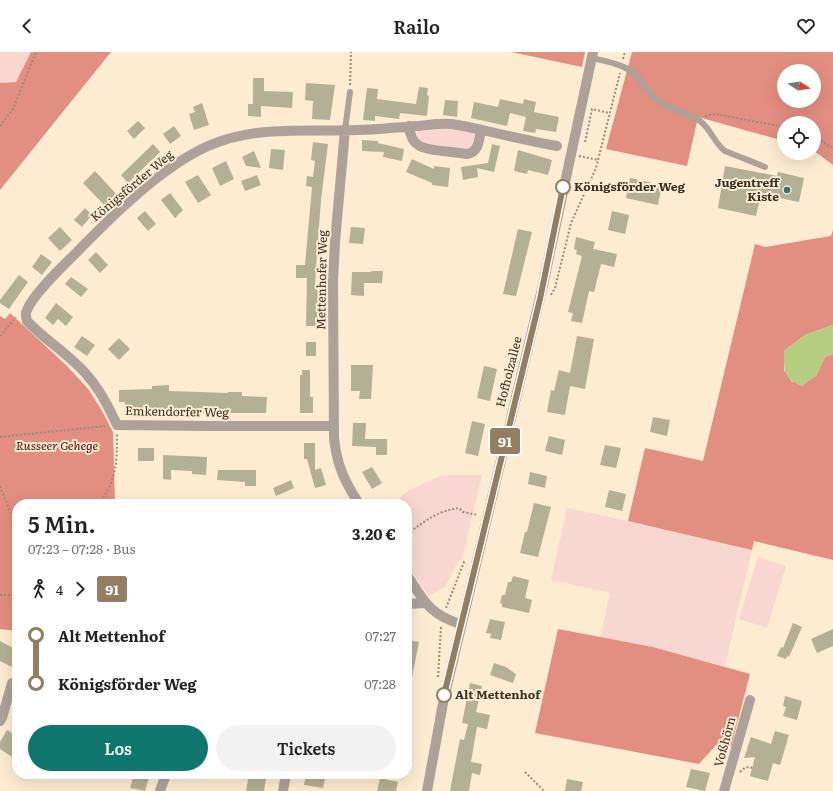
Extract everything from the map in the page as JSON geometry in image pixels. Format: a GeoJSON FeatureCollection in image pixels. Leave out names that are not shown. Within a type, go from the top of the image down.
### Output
{"type":"FeatureCollection","features":[{"type":"Feature","properties":{"kind":"street","name":"Hofholzallee"},"geometry":{"type":"LineString","coordinates":[[427,791],[444,698],[460,624],[575,154],[593,55]]}},
{"type":"Feature","properties":{"kind":"street","name":"Königsförder Weg"},"geometry":{"type":"LineString","coordinates":[[25,315],[27,309],[37,295],[63,266],[98,231],[142,191],[188,156],[208,146],[239,136],[290,130],[357,130],[447,124],[557,146]]}},
{"type":"Feature","properties":{"kind":"street"},"geometry":{"type":"LineString","coordinates":[[409,126],[412,138],[416,143],[424,148],[467,154],[477,148],[481,130]]}},
{"type":"Feature","properties":{"kind":"street","name":"Mettenhofer Weg"},"geometry":{"type":"LineString","coordinates":[[345,130],[333,281],[333,426],[338,464],[348,487],[356,499]]}},
{"type":"Feature","properties":{"kind":"street","name":"Emkendorfer Weg"},"geometry":{"type":"LineString","coordinates":[[25,315],[31,326],[87,374],[105,400],[118,424],[333,426]]}},
{"type":"Feature","properties":{"kind":"street"},"geometry":{"type":"LineString","coordinates":[[412,582],[435,613],[460,624]]}},
{"type":"Feature","properties":{"kind":"street"},"geometry":{"type":"LineString","coordinates":[[412,604],[426,603]]}},
{"type":"Feature","properties":{"kind":"street"},"geometry":{"type":"LineString","coordinates":[[0,721],[12,683]]}},
{"type":"Feature","properties":{"kind":"street","name":"Voßhörn"},"geometry":{"type":"LineString","coordinates":[[724,791],[750,700]]}},
{"type":"Feature","properties":{"kind":"street"},"geometry":{"type":"LineString","coordinates":[[160,791],[164,779]]}},
{"type":"Feature","properties":{"kind":"street"},"geometry":{"type":"LineString","coordinates":[[283,791],[285,779]]}},
{"type":"Feature","properties":{"kind":"lane"},"geometry":{"type":"LineString","coordinates":[[593,55],[622,65],[632,71],[656,99],[670,108],[699,121],[725,152],[765,167]]}},
{"type":"Feature","properties":{"kind":"lane","name":"Mettenhofer Weg"},"geometry":{"type":"LineString","coordinates":[[345,130],[350,92]]}},
{"type":"Feature","properties":{"kind":"path"},"geometry":{"type":"LineString","coordinates":[[0,126],[13,109],[36,52]]}},
{"type":"Feature","properties":{"kind":"path"},"geometry":{"type":"LineString","coordinates":[[350,92],[351,52]]}},
{"type":"Feature","properties":{"kind":"path"},"geometry":{"type":"LineString","coordinates":[[550,297],[555,288],[571,223],[596,168],[625,52]]}},
{"type":"Feature","properties":{"kind":"path"},"geometry":{"type":"LineString","coordinates":[[584,145],[592,109],[609,113]]}},
{"type":"Feature","properties":{"kind":"path"},"geometry":{"type":"LineString","coordinates":[[699,121],[707,115],[715,114],[777,125]]}},
{"type":"Feature","properties":{"kind":"path"},"geometry":{"type":"LineString","coordinates":[[821,140],[833,148]]}},
{"type":"Feature","properties":{"kind":"path"},"geometry":{"type":"LineString","coordinates":[[575,154],[582,150]]}},
{"type":"Feature","properties":{"kind":"path"},"geometry":{"type":"LineString","coordinates":[[575,154],[598,160]]}},
{"type":"Feature","properties":{"kind":"path"},"geometry":{"type":"LineString","coordinates":[[0,336],[13,320],[25,315]]}},
{"type":"Feature","properties":{"kind":"path"},"geometry":{"type":"LineString","coordinates":[[0,437],[118,424],[116,470],[110,486],[101,499]]}},
{"type":"Feature","properties":{"kind":"path"},"geometry":{"type":"LineString","coordinates":[[0,486],[12,516]]}},
{"type":"Feature","properties":{"kind":"path"},"geometry":{"type":"LineString","coordinates":[[412,530],[430,517],[448,510],[459,508],[462,512],[473,514]]}},
{"type":"Feature","properties":{"kind":"path"},"geometry":{"type":"LineString","coordinates":[[0,595],[12,595]]}},
{"type":"Feature","properties":{"kind":"path"},"geometry":{"type":"LineString","coordinates":[[526,772],[544,791]]}},
{"type":"Feature","properties":{"kind":"shaded area"},"geometry":{"type":"Polygon","coordinates":[[[0,52],[31,52],[16,82],[0,83],[0,52]]]}},
{"type":"Feature","properties":{"kind":"shaded area"},"geometry":{"type":"Polygon","coordinates":[[[440,128],[474,133],[476,135],[473,146],[466,149],[423,144],[416,133],[420,130],[440,128]]]}},
{"type":"Feature","properties":{"kind":"shaded area"},"geometry":{"type":"Polygon","coordinates":[[[833,325],[833,354],[825,357],[816,376],[802,386],[791,380],[785,369],[784,351],[805,335],[833,325]]]}},
{"type":"Feature","properties":{"kind":"shaded area"},"geometry":{"type":"Polygon","coordinates":[[[443,475],[482,475],[462,560],[459,560],[445,587],[429,596],[412,572],[412,499],[398,499],[409,490],[443,475]]]}},
{"type":"Feature","properties":{"kind":"shaded area"},"geometry":{"type":"Polygon","coordinates":[[[567,508],[675,531],[752,550],[725,666],[653,647],[600,638],[610,593],[551,580],[567,508]]]}},
{"type":"Feature","properties":{"kind":"shaded area"},"geometry":{"type":"Polygon","coordinates":[[[758,557],[786,566],[767,628],[739,619],[758,557]]]}},
{"type":"Feature","properties":{"kind":"green space"},"geometry":{"type":"Polygon","coordinates":[[[31,52],[111,52],[0,190],[0,83],[16,82],[31,52]]]}},
{"type":"Feature","properties":{"kind":"green space"},"geometry":{"type":"Polygon","coordinates":[[[511,52],[585,52],[582,67],[511,52]]]}},
{"type":"Feature","properties":{"kind":"green space"},"geometry":{"type":"Polygon","coordinates":[[[632,52],[833,52],[833,165],[821,156],[821,116],[777,116],[777,139],[698,117],[687,166],[606,149],[632,52]]]}},
{"type":"Feature","properties":{"kind":"green space"},"geometry":{"type":"Polygon","coordinates":[[[833,230],[833,325],[805,335],[784,351],[784,370],[792,382],[816,376],[825,357],[833,354],[833,560],[754,541],[752,550],[628,521],[645,448],[703,461],[755,244],[765,247],[831,236],[833,230]]]}},
{"type":"Feature","properties":{"kind":"green space","name":"Russeer Gehege"},"geometry":{"type":"Polygon","coordinates":[[[10,313],[66,365],[89,390],[102,411],[113,432],[115,499],[12,499],[12,630],[0,629],[0,316],[5,319],[10,313]]]}},
{"type":"Feature","properties":{"kind":"green space"},"geometry":{"type":"Polygon","coordinates":[[[558,629],[653,647],[750,674],[731,747],[716,745],[699,764],[535,733],[558,629]]]}},
{"type":"Feature","properties":{"kind":"building"},"geometry":{"type":"Polygon","coordinates":[[[253,78],[264,78],[264,91],[293,92],[292,108],[261,106],[261,117],[248,116],[248,104],[253,104],[253,78]]]}},
{"type":"Feature","properties":{"kind":"building"},"geometry":{"type":"Polygon","coordinates":[[[306,83],[335,85],[330,120],[312,119],[313,101],[305,100],[306,83]]]}},
{"type":"Feature","properties":{"kind":"building"},"geometry":{"type":"Polygon","coordinates":[[[419,87],[428,88],[427,95],[429,96],[427,116],[400,113],[399,119],[375,116],[375,121],[363,120],[367,88],[378,89],[377,99],[416,104],[419,87]]]}},
{"type":"Feature","properties":{"kind":"building"},"geometry":{"type":"Polygon","coordinates":[[[500,99],[523,104],[524,99],[536,102],[534,112],[559,117],[556,132],[536,129],[535,133],[523,131],[526,117],[510,113],[507,126],[471,118],[474,102],[498,107],[500,99]]]}},
{"type":"Feature","properties":{"kind":"building"},"geometry":{"type":"Polygon","coordinates":[[[445,100],[458,101],[457,117],[443,115],[445,100]]]}},
{"type":"Feature","properties":{"kind":"building"},"geometry":{"type":"Polygon","coordinates":[[[202,103],[209,125],[194,130],[189,114],[195,112],[193,107],[202,103]]]}},
{"type":"Feature","properties":{"kind":"building"},"geometry":{"type":"Polygon","coordinates":[[[138,121],[145,128],[134,139],[127,131],[138,121]]]}},
{"type":"Feature","properties":{"kind":"building"},"geometry":{"type":"Polygon","coordinates":[[[174,126],[181,136],[170,144],[163,134],[174,126]]]}},
{"type":"Feature","properties":{"kind":"building"},"geometry":{"type":"Polygon","coordinates":[[[362,140],[378,141],[378,143],[404,149],[402,161],[383,157],[384,152],[362,151],[362,140]]]}},
{"type":"Feature","properties":{"kind":"building"},"geometry":{"type":"Polygon","coordinates":[[[313,142],[328,144],[321,200],[315,285],[318,285],[317,326],[306,326],[307,278],[296,278],[296,265],[305,265],[312,187],[306,186],[307,176],[313,177],[315,161],[311,160],[313,142]]]}},
{"type":"Feature","properties":{"kind":"building"},"geometry":{"type":"Polygon","coordinates":[[[153,144],[160,152],[128,183],[121,175],[153,144]]]}},
{"type":"Feature","properties":{"kind":"building"},"geometry":{"type":"Polygon","coordinates":[[[492,144],[500,146],[494,172],[477,168],[478,177],[463,180],[461,167],[488,163],[492,144]]]}},
{"type":"Feature","properties":{"kind":"building"},"geometry":{"type":"Polygon","coordinates":[[[271,149],[285,150],[283,170],[269,168],[271,149]]]}},
{"type":"Feature","properties":{"kind":"building"},"geometry":{"type":"Polygon","coordinates":[[[518,150],[552,160],[548,175],[528,170],[527,174],[514,171],[518,150]]]}},
{"type":"Feature","properties":{"kind":"building"},"geometry":{"type":"Polygon","coordinates":[[[254,151],[261,168],[246,166],[242,157],[254,151]]]}},
{"type":"Feature","properties":{"kind":"building"},"geometry":{"type":"Polygon","coordinates":[[[412,159],[434,169],[434,166],[450,168],[448,187],[432,185],[432,183],[406,172],[412,159]]]}},
{"type":"Feature","properties":{"kind":"building"},"geometry":{"type":"Polygon","coordinates":[[[226,161],[234,179],[220,186],[212,168],[226,161]]]}},
{"type":"Feature","properties":{"kind":"building"},"geometry":{"type":"Polygon","coordinates":[[[725,166],[777,176],[778,172],[804,178],[799,202],[761,194],[756,216],[718,208],[725,166]]]}},
{"type":"Feature","properties":{"kind":"building"},"geometry":{"type":"Polygon","coordinates":[[[95,171],[118,196],[106,207],[83,183],[95,171]]]}},
{"type":"Feature","properties":{"kind":"building"},"geometry":{"type":"Polygon","coordinates":[[[198,175],[211,195],[198,203],[185,182],[198,175]]]}},
{"type":"Feature","properties":{"kind":"building"},"geometry":{"type":"Polygon","coordinates":[[[257,175],[261,185],[245,191],[241,181],[257,175]]]}},
{"type":"Feature","properties":{"kind":"building"},"geometry":{"type":"Polygon","coordinates":[[[630,178],[662,185],[658,205],[626,198],[630,178]]]}},
{"type":"Feature","properties":{"kind":"building"},"geometry":{"type":"Polygon","coordinates":[[[170,193],[183,210],[175,218],[161,200],[170,193]]]}},
{"type":"Feature","properties":{"kind":"building"},"geometry":{"type":"Polygon","coordinates":[[[85,208],[92,215],[82,227],[74,220],[85,208]]]}},
{"type":"Feature","properties":{"kind":"building"},"geometry":{"type":"Polygon","coordinates":[[[145,211],[156,224],[148,231],[137,218],[145,211]]]}},
{"type":"Feature","properties":{"kind":"building"},"geometry":{"type":"Polygon","coordinates":[[[612,211],[629,215],[625,234],[608,230],[612,211]]]}},
{"type":"Feature","properties":{"kind":"building"},"geometry":{"type":"Polygon","coordinates":[[[60,227],[72,240],[60,251],[48,238],[60,227]]]}},
{"type":"Feature","properties":{"kind":"building"},"geometry":{"type":"Polygon","coordinates":[[[351,227],[365,228],[363,244],[349,243],[351,227]]]}},
{"type":"Feature","properties":{"kind":"building"},"geometry":{"type":"Polygon","coordinates":[[[518,229],[532,232],[516,296],[503,294],[518,229]]]}},
{"type":"Feature","properties":{"kind":"building"},"geometry":{"type":"Polygon","coordinates":[[[576,237],[595,242],[593,249],[617,254],[614,267],[601,264],[594,292],[589,291],[582,323],[571,321],[573,313],[568,312],[582,256],[576,254],[577,250],[574,249],[576,237]]]}},
{"type":"Feature","properties":{"kind":"building"},"geometry":{"type":"Polygon","coordinates":[[[96,252],[108,265],[100,273],[88,260],[96,252]]]}},
{"type":"Feature","properties":{"kind":"building"},"geometry":{"type":"Polygon","coordinates":[[[41,254],[52,262],[42,275],[32,267],[41,254]]]}},
{"type":"Feature","properties":{"kind":"building"},"geometry":{"type":"Polygon","coordinates":[[[383,271],[382,283],[364,283],[364,296],[351,295],[352,272],[383,271]]]}},
{"type":"Feature","properties":{"kind":"building"},"geometry":{"type":"Polygon","coordinates":[[[19,275],[28,282],[9,309],[0,303],[0,300],[19,275]]]}},
{"type":"Feature","properties":{"kind":"building"},"geometry":{"type":"Polygon","coordinates":[[[71,277],[88,289],[81,297],[65,284],[71,277]]]}},
{"type":"Feature","properties":{"kind":"building"},"geometry":{"type":"Polygon","coordinates":[[[56,303],[73,317],[66,326],[58,319],[53,325],[45,318],[56,303]]]}},
{"type":"Feature","properties":{"kind":"building"},"geometry":{"type":"Polygon","coordinates":[[[82,336],[95,345],[87,356],[74,347],[82,336]]]}},
{"type":"Feature","properties":{"kind":"building"},"geometry":{"type":"Polygon","coordinates":[[[577,336],[594,339],[585,389],[570,386],[565,415],[547,412],[551,390],[554,391],[559,370],[570,373],[577,336]]]}},
{"type":"Feature","properties":{"kind":"building"},"geometry":{"type":"Polygon","coordinates":[[[119,338],[130,349],[119,360],[108,349],[119,338]]]}},
{"type":"Feature","properties":{"kind":"building"},"geometry":{"type":"Polygon","coordinates":[[[306,342],[316,342],[316,356],[306,356],[306,342]]]}},
{"type":"Feature","properties":{"kind":"building"},"geometry":{"type":"Polygon","coordinates":[[[351,365],[373,365],[371,399],[359,399],[360,391],[351,391],[351,365]]]}},
{"type":"Feature","properties":{"kind":"building"},"geometry":{"type":"Polygon","coordinates":[[[484,366],[497,369],[490,401],[477,398],[484,366]]]}},
{"type":"Feature","properties":{"kind":"building"},"geometry":{"type":"Polygon","coordinates":[[[302,370],[310,370],[310,397],[313,397],[313,413],[300,413],[300,375],[302,375],[302,370]]]}},
{"type":"Feature","properties":{"kind":"building"},"geometry":{"type":"Polygon","coordinates":[[[169,385],[169,391],[242,392],[242,396],[267,397],[266,413],[177,414],[177,412],[141,412],[141,415],[125,415],[125,402],[119,402],[119,390],[152,389],[152,386],[169,385]]]}},
{"type":"Feature","properties":{"kind":"building"},"geometry":{"type":"Polygon","coordinates":[[[653,417],[670,420],[667,436],[650,432],[653,417]]]}},
{"type":"Feature","properties":{"kind":"building"},"geometry":{"type":"Polygon","coordinates":[[[472,421],[485,424],[478,456],[465,453],[472,421]]]}},
{"type":"Feature","properties":{"kind":"building"},"geometry":{"type":"Polygon","coordinates":[[[353,423],[366,423],[365,439],[387,439],[387,455],[376,455],[376,447],[352,446],[353,423]]]}},
{"type":"Feature","properties":{"kind":"building"},"geometry":{"type":"Polygon","coordinates":[[[549,436],[565,440],[562,455],[545,451],[549,436]]]}},
{"type":"Feature","properties":{"kind":"building"},"geometry":{"type":"Polygon","coordinates":[[[304,443],[315,443],[315,470],[321,468],[326,485],[315,488],[307,459],[304,459],[304,443]]]}},
{"type":"Feature","properties":{"kind":"building"},"geometry":{"type":"Polygon","coordinates":[[[605,445],[621,448],[616,468],[600,465],[605,445]]]}},
{"type":"Feature","properties":{"kind":"building"},"geometry":{"type":"Polygon","coordinates":[[[138,448],[154,448],[154,461],[138,461],[138,448]]]}},
{"type":"Feature","properties":{"kind":"building"},"geometry":{"type":"Polygon","coordinates":[[[163,455],[207,457],[206,475],[192,474],[192,471],[171,470],[171,480],[163,479],[163,455]]]}},
{"type":"Feature","properties":{"kind":"building"},"geometry":{"type":"Polygon","coordinates":[[[372,467],[382,483],[372,489],[362,472],[372,467]]]}},
{"type":"Feature","properties":{"kind":"building"},"geometry":{"type":"Polygon","coordinates":[[[218,470],[256,470],[256,486],[245,486],[245,482],[217,480],[218,470]]]}},
{"type":"Feature","properties":{"kind":"building"},"geometry":{"type":"Polygon","coordinates":[[[530,472],[547,476],[545,488],[528,484],[530,472]]]}},
{"type":"Feature","properties":{"kind":"building"},"geometry":{"type":"Polygon","coordinates":[[[291,480],[294,488],[276,496],[273,488],[291,480]]]}},
{"type":"Feature","properties":{"kind":"building"},"geometry":{"type":"Polygon","coordinates":[[[609,490],[626,494],[622,511],[605,507],[609,490]]]}},
{"type":"Feature","properties":{"kind":"building"},"geometry":{"type":"Polygon","coordinates":[[[534,503],[551,507],[538,557],[520,553],[534,503]]]}},
{"type":"Feature","properties":{"kind":"building"},"geometry":{"type":"Polygon","coordinates":[[[513,576],[529,580],[525,598],[532,600],[529,613],[502,607],[502,604],[500,603],[502,595],[505,595],[508,582],[511,582],[513,576]]]}},
{"type":"Feature","properties":{"kind":"building"},"geometry":{"type":"Polygon","coordinates":[[[490,619],[505,622],[501,640],[490,638],[491,634],[486,633],[490,619]]]}},
{"type":"Feature","properties":{"kind":"building"},"geometry":{"type":"Polygon","coordinates":[[[793,623],[802,627],[789,657],[787,656],[786,659],[777,656],[781,647],[783,648],[793,623]]]}},
{"type":"Feature","properties":{"kind":"building"},"geometry":{"type":"Polygon","coordinates":[[[833,629],[833,646],[817,653],[811,639],[833,629]]]}},
{"type":"Feature","properties":{"kind":"building"},"geometry":{"type":"Polygon","coordinates":[[[0,641],[12,647],[12,667],[0,661],[0,641]]]}},
{"type":"Feature","properties":{"kind":"building"},"geometry":{"type":"Polygon","coordinates":[[[412,641],[419,642],[412,677],[412,641]]]}},
{"type":"Feature","properties":{"kind":"building"},"geometry":{"type":"Polygon","coordinates":[[[494,663],[506,667],[516,674],[513,683],[490,675],[494,663]]]}},
{"type":"Feature","properties":{"kind":"building"},"geometry":{"type":"Polygon","coordinates":[[[470,683],[482,686],[476,712],[490,715],[487,729],[477,727],[471,762],[482,764],[480,775],[472,773],[469,791],[450,791],[460,739],[464,740],[468,724],[462,723],[470,683]]]}},
{"type":"Feature","properties":{"kind":"building"},"geometry":{"type":"Polygon","coordinates":[[[785,696],[802,701],[797,720],[783,716],[786,707],[783,706],[785,696]]]}},
{"type":"Feature","properties":{"kind":"building"},"geometry":{"type":"Polygon","coordinates":[[[7,730],[12,733],[12,757],[0,749],[0,742],[7,730]]]}},
{"type":"Feature","properties":{"kind":"building"},"geometry":{"type":"Polygon","coordinates":[[[775,731],[789,735],[780,765],[773,763],[768,781],[750,776],[755,757],[744,758],[751,737],[771,744],[775,731]]]}},
{"type":"Feature","properties":{"kind":"building"},"geometry":{"type":"Polygon","coordinates":[[[691,769],[710,773],[705,791],[686,787],[691,769]]]}},
{"type":"Feature","properties":{"kind":"building"},"geometry":{"type":"Polygon","coordinates":[[[133,779],[149,779],[145,791],[130,788],[133,779]]]}},
{"type":"Feature","properties":{"kind":"building"},"geometry":{"type":"Polygon","coordinates":[[[248,779],[266,779],[264,791],[246,791],[248,779]]]}},
{"type":"Feature","properties":{"kind":"building"},"geometry":{"type":"Polygon","coordinates":[[[305,779],[325,779],[323,788],[304,785],[305,779]]]}},
{"type":"Feature","properties":{"kind":"building"},"geometry":{"type":"Polygon","coordinates":[[[380,779],[398,782],[396,791],[377,791],[380,779]]]}},
{"type":"Feature","properties":{"kind":"building"},"geometry":{"type":"Polygon","coordinates":[[[567,779],[583,782],[581,791],[565,791],[567,779]]]}},
{"type":"Feature","properties":{"kind":"bus line","name":"91"},"geometry":{"type":"LineString","coordinates":[[444,695],[540,299],[563,187]]}},
{"type":"Feature","properties":{"kind":"place","name":"Königsförder Weg"},"geometry":{"type":"Point","coordinates":[563,187]}},
{"type":"Feature","properties":{"kind":"place","name":"Jugentreff Kiste"},"geometry":{"type":"Point","coordinates":[787,190]}},
{"type":"Feature","properties":{"kind":"place","name":"Alt Mettenhof"},"geometry":{"type":"Point","coordinates":[444,695]}}]}
